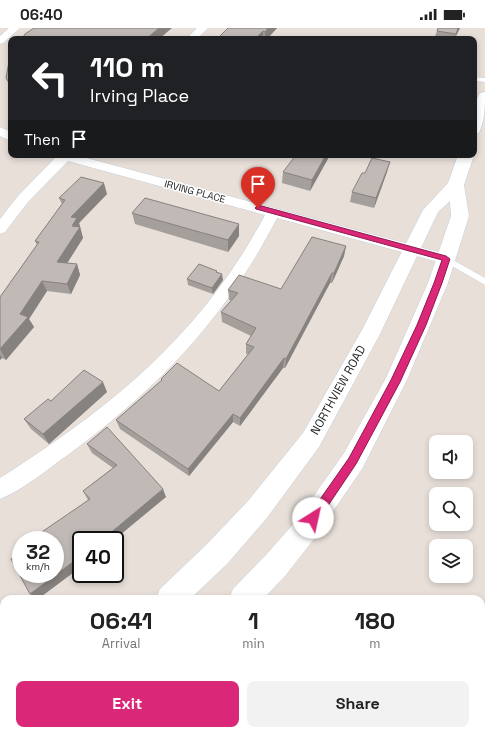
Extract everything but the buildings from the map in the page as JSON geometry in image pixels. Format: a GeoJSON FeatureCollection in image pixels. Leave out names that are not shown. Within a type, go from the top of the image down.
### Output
{"type":"FeatureCollection","features":[{"type":"Feature","properties":{"kind":"street"},"geometry":{"type":"LineString","coordinates":[[0,42],[15,28]]}},
{"type":"Feature","properties":{"kind":"street"},"geometry":{"type":"LineString","coordinates":[[194,36],[203,28]]}},
{"type":"Feature","properties":{"kind":"street"},"geometry":{"type":"LineString","coordinates":[[477,112],[485,96]]}},
{"type":"Feature","properties":{"kind":"street"},"geometry":{"type":"LineString","coordinates":[[0,229],[23,199],[61,158]]}},
{"type":"Feature","properties":{"kind":"street","name":"IRVING PLACE"},"geometry":{"type":"LineString","coordinates":[[75,158],[446,259]]}},
{"type":"Feature","properties":{"kind":"street","name":"NORTHVIEW ROAD"},"geometry":{"type":"LineString","coordinates":[[174,595],[217,554],[257,510],[311,440],[366,340],[413,249],[431,210],[456,185],[465,158]]}},
{"type":"Feature","properties":{"kind":"street"},"geometry":{"type":"LineString","coordinates":[[247,595],[275,566],[305,530],[353,461],[395,382],[438,283],[460,216],[456,185]]}},
{"type":"Feature","properties":{"kind":"street"},"geometry":{"type":"LineString","coordinates":[[0,489],[39,464],[91,427],[157,371],[176,352],[204,320],[235,277],[273,212]]}},
{"type":"Feature","properties":{"kind":"street"},"geometry":{"type":"LineString","coordinates":[[263,595],[275,566]]}},
{"type":"Feature","properties":{"kind":"lane"},"geometry":{"type":"LineString","coordinates":[[446,259],[472,276],[485,282]]}},
{"type":"Feature","properties":{"kind":"route"},"geometry":{"type":"LineString","coordinates":[[258,208],[446,259],[422,325],[395,382],[353,461],[313,518]]}}]}
